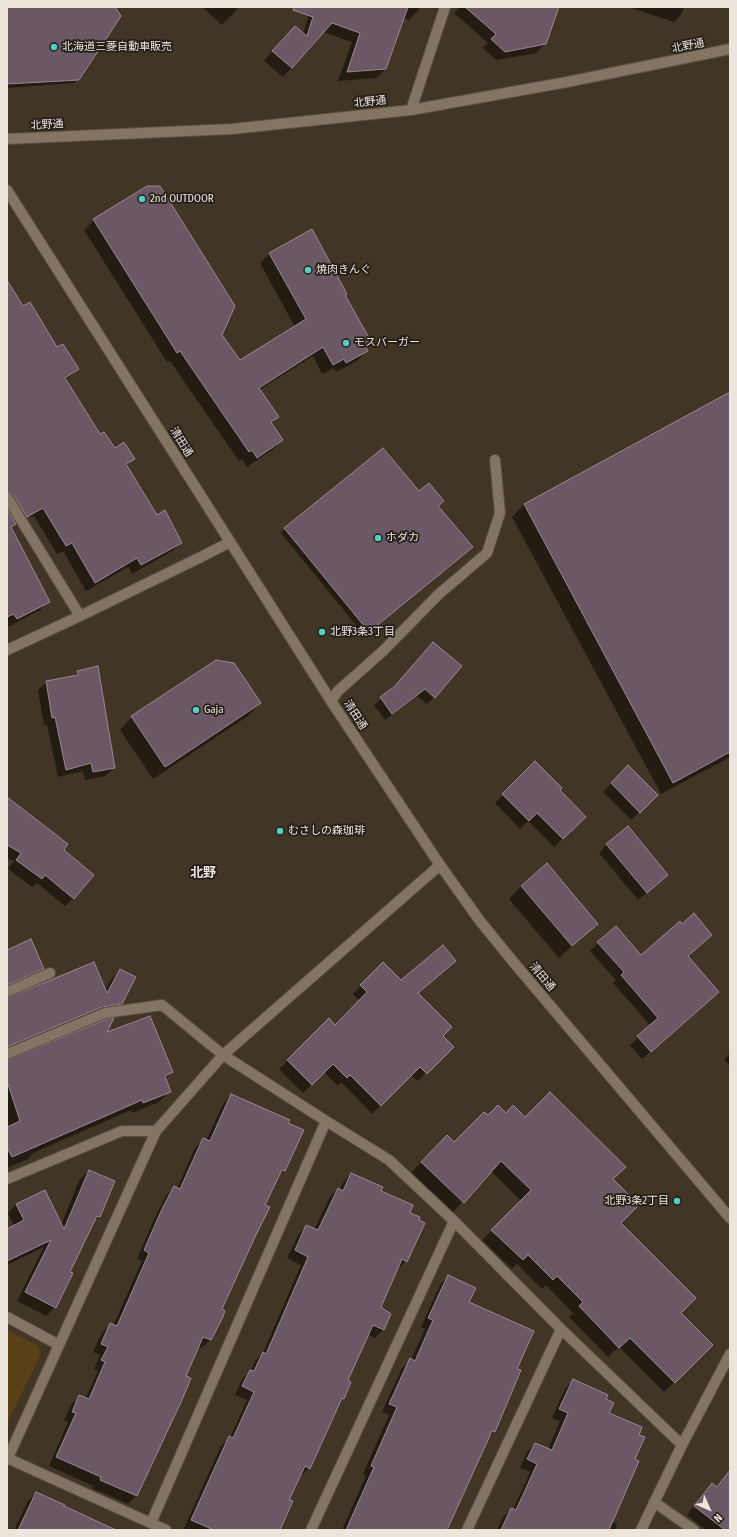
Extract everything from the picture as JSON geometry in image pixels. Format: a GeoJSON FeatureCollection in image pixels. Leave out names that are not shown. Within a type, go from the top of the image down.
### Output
{"type":"FeatureCollection","features":[{"type":"Feature","properties":{"kind":"street"},"geometry":{"type":"LineString","coordinates":[[411,110],[445,7]]}},
{"type":"Feature","properties":{"kind":"street","name":"北野通"},"geometry":{"type":"LineString","coordinates":[[7,139],[232,129],[411,110],[567,82],[730,49]]}},
{"type":"Feature","properties":{"kind":"street","name":"清田通"},"geometry":{"type":"LineString","coordinates":[[7,190],[331,701],[440,865],[480,921],[515,964],[730,1218]]}},
{"type":"Feature","properties":{"kind":"street"},"geometry":{"type":"LineString","coordinates":[[331,701],[338,691],[384,651],[439,594],[487,553],[500,513],[495,460]]}},
{"type":"Feature","properties":{"kind":"street"},"geometry":{"type":"LineString","coordinates":[[7,496],[80,616]]}},
{"type":"Feature","properties":{"kind":"street"},"geometry":{"type":"LineString","coordinates":[[7,650],[202,557],[230,542]]}},
{"type":"Feature","properties":{"kind":"street"},"geometry":{"type":"LineString","coordinates":[[166,1530],[7,1459],[156,1131],[223,1055],[440,865]]}},
{"type":"Feature","properties":{"kind":"street"},"geometry":{"type":"LineString","coordinates":[[7,992],[50,973]]}},
{"type":"Feature","properties":{"kind":"street"},"geometry":{"type":"LineString","coordinates":[[7,1054],[105,1013],[162,1005],[223,1055],[389,1160],[454,1220],[561,1329],[682,1445]]}},
{"type":"Feature","properties":{"kind":"street"},"geometry":{"type":"LineString","coordinates":[[151,1523],[326,1121]]}},
{"type":"Feature","properties":{"kind":"street"},"geometry":{"type":"LineString","coordinates":[[7,1178],[122,1131],[156,1131]]}},
{"type":"Feature","properties":{"kind":"street"},"geometry":{"type":"LineString","coordinates":[[312,1530],[454,1220]]}},
{"type":"Feature","properties":{"kind":"street"},"geometry":{"type":"LineString","coordinates":[[7,1317],[59,1345]]}},
{"type":"Feature","properties":{"kind":"street"},"geometry":{"type":"LineString","coordinates":[[468,1530],[561,1329]]}},
{"type":"Feature","properties":{"kind":"street"},"geometry":{"type":"LineString","coordinates":[[641,1530],[682,1445],[730,1354]]}},
{"type":"Feature","properties":{"kind":"street"},"geometry":{"type":"LineString","coordinates":[[654,1502],[694,1530]]}},
{"type":"Feature","properties":{"kind":"shaded area"},"geometry":{"type":"Polygon","coordinates":[[[7,1330],[37,1345],[41,1354],[7,1423],[7,1330]]]}},
{"type":"Feature","properties":{"kind":"building","name":"北海道三菱自動車販売"},"geometry":{"type":"Polygon","coordinates":[[[7,7],[115,7],[121,16],[79,80],[7,84],[7,7]]]}},
{"type":"Feature","properties":{"kind":"building"},"geometry":{"type":"Polygon","coordinates":[[[294,7],[408,7],[386,69],[347,72],[360,33],[332,23],[292,68],[272,51],[295,26],[307,36],[313,17],[293,10],[294,7]]]}},
{"type":"Feature","properties":{"kind":"building"},"geometry":{"type":"Polygon","coordinates":[[[465,7],[559,7],[546,44],[505,52],[491,39],[496,34],[465,7]]]}},
{"type":"Feature","properties":{"kind":"building"},"geometry":{"type":"Polygon","coordinates":[[[147,186],[160,186],[235,306],[222,335],[240,360],[306,319],[269,253],[312,229],[347,294],[345,295],[372,343],[366,347],[368,351],[346,363],[344,359],[333,365],[323,347],[259,388],[279,417],[271,422],[283,440],[257,458],[252,450],[249,452],[180,351],[177,353],[93,219],[147,186]]]}},
{"type":"Feature","properties":{"kind":"building"},"geometry":{"type":"Polygon","coordinates":[[[7,280],[23,306],[30,302],[57,347],[63,344],[79,369],[65,378],[100,434],[104,432],[115,448],[124,442],[135,459],[126,464],[157,515],[165,510],[182,543],[141,565],[137,558],[95,583],[72,543],[66,546],[43,508],[27,517],[13,494],[7,491],[7,280]]]}},
{"type":"Feature","properties":{"kind":"building"},"geometry":{"type":"Polygon","coordinates":[[[730,392],[730,752],[673,783],[524,504],[730,392]]]}},
{"type":"Feature","properties":{"kind":"building","name":"ホダカ"},"geometry":{"type":"Polygon","coordinates":[[[383,448],[419,491],[429,483],[444,501],[438,506],[473,547],[369,632],[284,528],[383,448]]]}},
{"type":"Feature","properties":{"kind":"building"},"geometry":{"type":"Polygon","coordinates":[[[7,509],[16,524],[11,527],[50,602],[17,619],[14,614],[7,617],[7,509]]]}},
{"type":"Feature","properties":{"kind":"building"},"geometry":{"type":"Polygon","coordinates":[[[433,642],[462,666],[435,698],[425,689],[392,714],[380,697],[394,687],[433,642]]]}},
{"type":"Feature","properties":{"kind":"building","name":"Gaja"},"geometry":{"type":"Polygon","coordinates":[[[216,660],[234,663],[261,703],[165,767],[131,716],[216,660]]]}},
{"type":"Feature","properties":{"kind":"building"},"geometry":{"type":"Polygon","coordinates":[[[98,666],[115,768],[93,772],[91,763],[66,770],[55,717],[52,718],[46,681],[78,675],[77,671],[98,666]]]}},
{"type":"Feature","properties":{"kind":"building"},"geometry":{"type":"Polygon","coordinates":[[[535,761],[562,788],[560,790],[586,817],[563,839],[537,813],[529,821],[502,794],[535,761]]]}},
{"type":"Feature","properties":{"kind":"building"},"geometry":{"type":"Polygon","coordinates":[[[628,765],[658,795],[640,813],[611,783],[628,765]]]}},
{"type":"Feature","properties":{"kind":"building"},"geometry":{"type":"Polygon","coordinates":[[[7,797],[68,844],[64,850],[94,875],[74,899],[45,875],[42,879],[16,860],[21,853],[7,845],[7,797]]]}},
{"type":"Feature","properties":{"kind":"building"},"geometry":{"type":"Polygon","coordinates":[[[628,826],[668,875],[647,893],[606,844],[628,826]]]}},
{"type":"Feature","properties":{"kind":"building"},"geometry":{"type":"Polygon","coordinates":[[[547,863],[598,924],[572,946],[521,886],[547,863]]]}},
{"type":"Feature","properties":{"kind":"building"},"geometry":{"type":"Polygon","coordinates":[[[694,913],[712,935],[688,956],[719,992],[651,1052],[637,1036],[658,1018],[621,975],[624,972],[597,942],[616,926],[641,955],[680,921],[682,924],[694,913]]]}},
{"type":"Feature","properties":{"kind":"building"},"geometry":{"type":"Polygon","coordinates":[[[31,939],[44,969],[7,985],[7,950],[31,939]]]}},
{"type":"Feature","properties":{"kind":"building"},"geometry":{"type":"Polygon","coordinates":[[[443,945],[456,961],[418,993],[452,1027],[443,1036],[454,1047],[427,1074],[420,1067],[381,1106],[350,1075],[347,1078],[333,1064],[312,1085],[287,1060],[329,1018],[335,1025],[367,992],[360,985],[383,962],[401,980],[443,945]]]}},
{"type":"Feature","properties":{"kind":"building"},"geometry":{"type":"Polygon","coordinates":[[[94,962],[107,993],[120,969],[136,977],[122,1004],[102,1007],[7,1047],[7,998],[94,962]]]}},
{"type":"Feature","properties":{"kind":"building"},"geometry":{"type":"Polygon","coordinates":[[[150,1016],[173,1072],[165,1076],[171,1092],[143,1103],[142,1100],[12,1157],[7,1147],[7,1127],[20,1121],[7,1081],[7,1060],[107,1019],[114,1018],[107,1032],[150,1016]]]}},
{"type":"Feature","properties":{"kind":"building"},"geometry":{"type":"Polygon","coordinates":[[[550,1092],[626,1167],[613,1179],[639,1205],[621,1223],[696,1298],[681,1313],[713,1345],[675,1383],[630,1338],[619,1348],[579,1306],[583,1302],[557,1276],[553,1280],[528,1255],[523,1260],[491,1230],[531,1190],[501,1161],[464,1203],[421,1162],[447,1135],[454,1142],[484,1112],[488,1115],[498,1105],[506,1113],[513,1105],[525,1117],[550,1092]]]}},
{"type":"Feature","properties":{"kind":"building"},"geometry":{"type":"Polygon","coordinates":[[[231,1094],[290,1120],[288,1123],[304,1130],[285,1171],[282,1170],[265,1205],[270,1207],[222,1309],[225,1311],[222,1319],[211,1340],[203,1337],[186,1376],[191,1378],[182,1400],[137,1496],[100,1480],[101,1477],[56,1457],[76,1413],[72,1412],[79,1395],[89,1399],[105,1362],[101,1360],[108,1347],[101,1344],[110,1323],[117,1326],[149,1253],[144,1250],[162,1209],[174,1186],[180,1189],[203,1138],[210,1141],[231,1094]]]}},
{"type":"Feature","properties":{"kind":"building"},"geometry":{"type":"Polygon","coordinates":[[[89,1170],[115,1181],[100,1217],[97,1216],[70,1272],[73,1273],[56,1308],[25,1292],[51,1240],[7,1261],[7,1229],[24,1220],[16,1204],[45,1190],[64,1229],[89,1170]]]}},
{"type":"Feature","properties":{"kind":"building"},"geometry":{"type":"Polygon","coordinates":[[[351,1173],[383,1187],[381,1191],[413,1205],[410,1213],[420,1217],[419,1220],[425,1223],[407,1262],[402,1259],[381,1307],[391,1314],[384,1330],[373,1325],[348,1380],[351,1382],[344,1399],[342,1398],[310,1469],[305,1466],[289,1500],[293,1501],[280,1530],[214,1530],[191,1520],[229,1436],[233,1438],[254,1392],[242,1386],[250,1370],[254,1371],[263,1352],[266,1354],[308,1257],[295,1250],[306,1225],[318,1230],[338,1188],[343,1191],[351,1173]]]}},
{"type":"Feature","properties":{"kind":"building"},"geometry":{"type":"Polygon","coordinates":[[[448,1275],[476,1288],[469,1302],[534,1331],[517,1369],[521,1370],[495,1432],[492,1431],[447,1530],[346,1530],[374,1467],[371,1466],[397,1407],[389,1404],[410,1358],[415,1361],[433,1320],[428,1318],[448,1275]]]}},
{"type":"Feature","properties":{"kind":"building"},"geometry":{"type":"Polygon","coordinates":[[[573,1379],[608,1395],[606,1399],[614,1403],[609,1413],[642,1427],[639,1435],[645,1437],[635,1459],[639,1461],[609,1530],[501,1530],[511,1508],[516,1510],[537,1464],[527,1459],[535,1443],[552,1450],[568,1413],[559,1409],[573,1379]]]}},
{"type":"Feature","properties":{"kind":"building"},"geometry":{"type":"Polygon","coordinates":[[[730,1470],[730,1530],[725,1530],[694,1506],[712,1483],[717,1487],[730,1470]]]}},
{"type":"Feature","properties":{"kind":"building"},"geometry":{"type":"Polygon","coordinates":[[[36,1492],[65,1505],[64,1506],[116,1530],[18,1530],[36,1492]]]}},
{"type":"Feature","properties":{"kind":"place","name":"北海道三菱自動車販売"},"geometry":{"type":"Point","coordinates":[54,47]}},
{"type":"Feature","properties":{"kind":"place","name":"2nd OUTDOOR"},"geometry":{"type":"Point","coordinates":[142,199]}},
{"type":"Feature","properties":{"kind":"place","name":"焼肉きんぐ"},"geometry":{"type":"Point","coordinates":[308,270]}},
{"type":"Feature","properties":{"kind":"place","name":"モスバーガー"},"geometry":{"type":"Point","coordinates":[346,343]}},
{"type":"Feature","properties":{"kind":"place","name":"ホダカ"},"geometry":{"type":"Point","coordinates":[378,538]}},
{"type":"Feature","properties":{"kind":"place","name":"北野3条3丁目"},"geometry":{"type":"Point","coordinates":[322,632]}},
{"type":"Feature","properties":{"kind":"place","name":"Gaja"},"geometry":{"type":"Point","coordinates":[196,710]}},
{"type":"Feature","properties":{"kind":"place","name":"むさしの森珈琲"},"geometry":{"type":"Point","coordinates":[280,831]}},
{"type":"Feature","properties":{"kind":"place","name":"北野3条2丁目"},"geometry":{"type":"Point","coordinates":[677,1201]}},
{"type":"Feature","properties":{"kind":"district","name":"北野"},"geometry":{"type":"Point","coordinates":[203,873]}}]}
